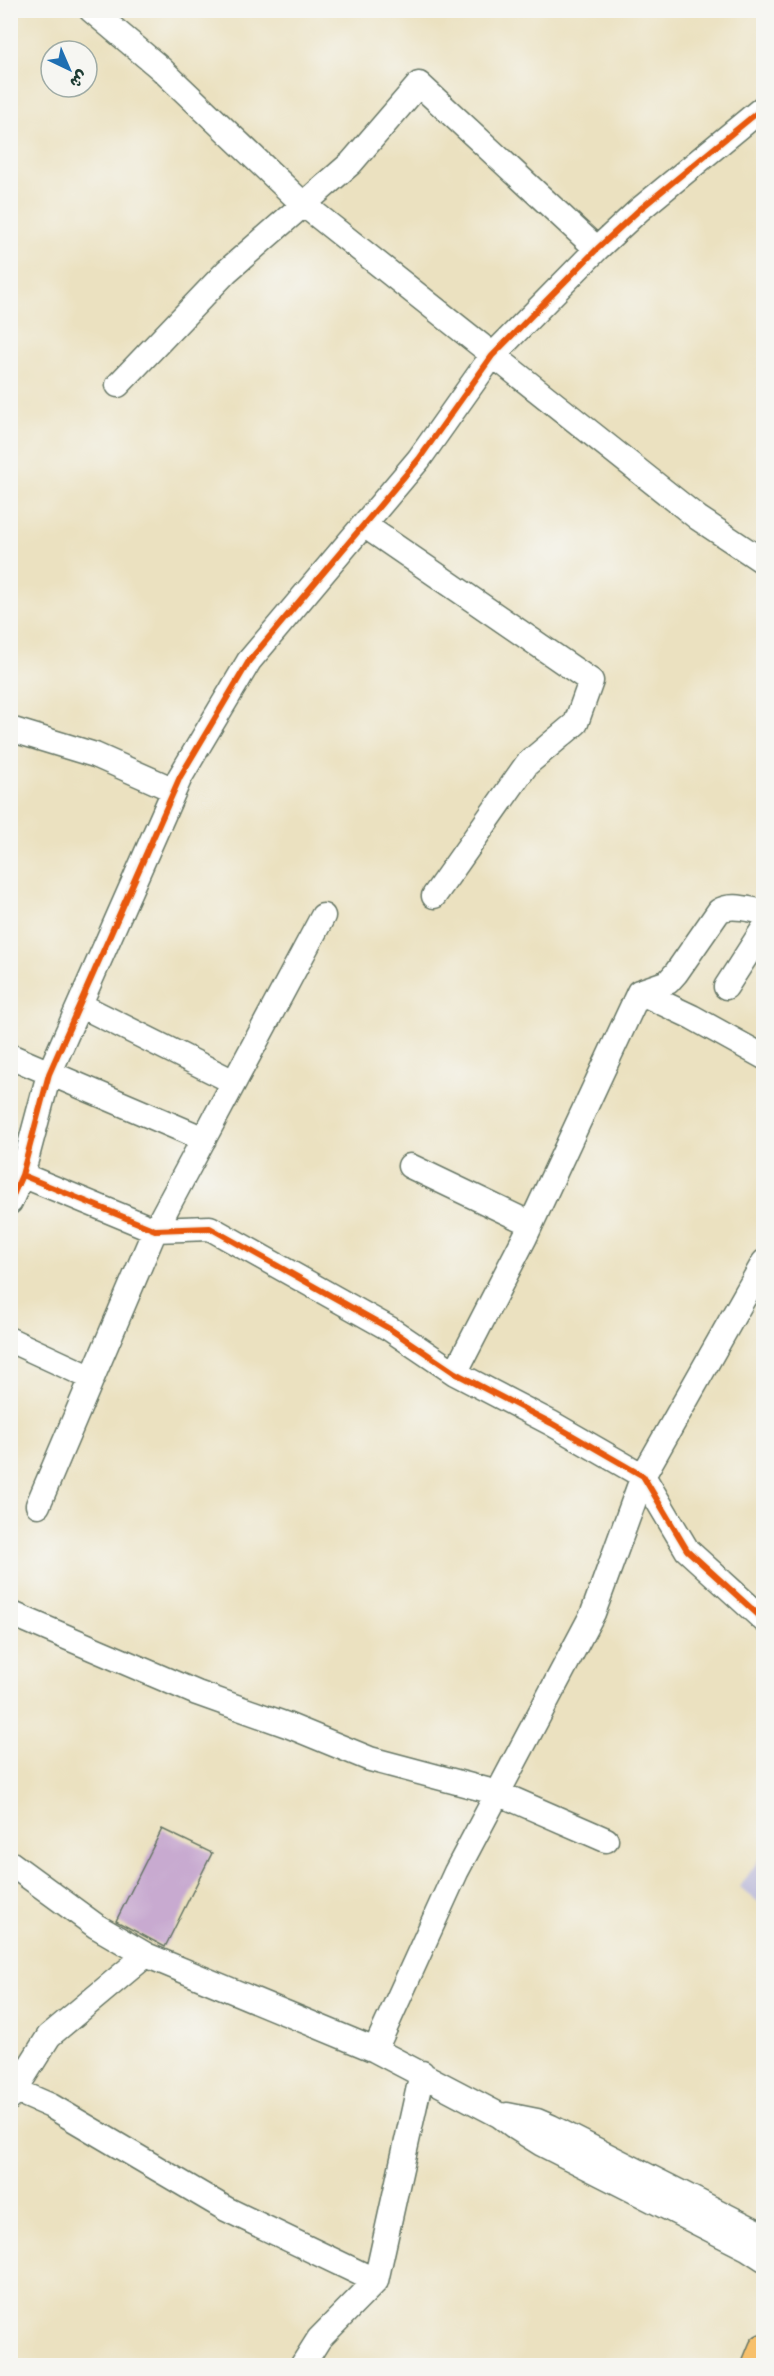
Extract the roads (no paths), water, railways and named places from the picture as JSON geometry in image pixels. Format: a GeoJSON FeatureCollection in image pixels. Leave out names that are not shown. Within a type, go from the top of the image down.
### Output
{"type":"FeatureCollection","features":[{"type":"Feature","properties":{"kind":"main road"},"geometry":{"type":"LineString","coordinates":[[757,2366],[764,2349]]}},
{"type":"Feature","properties":{"kind":"street"},"geometry":{"type":"LineString","coordinates":[[91,10],[160,68],[303,204],[698,518],[764,562]]}},
{"type":"Feature","properties":{"kind":"street"},"geometry":{"type":"LineString","coordinates":[[118,385],[227,271],[351,163],[419,84],[597,249]]}},
{"type":"Feature","properties":{"kind":"street"},"geometry":{"type":"LineString","coordinates":[[764,107],[639,210],[597,249],[492,356],[419,459],[249,661],[174,790],[50,1074],[15,1189],[155,1230],[210,1228],[390,1329],[455,1373],[551,1423],[644,1476],[687,1550],[764,1620]]}},
{"type":"Feature","properties":{"kind":"street"},"geometry":{"type":"LineString","coordinates":[[364,525],[591,681],[576,723],[527,764],[434,896]]}},
{"type":"Feature","properties":{"kind":"street"},"geometry":{"type":"LineString","coordinates":[[10,729],[95,755],[174,790]]}},
{"type":"Feature","properties":{"kind":"street"},"geometry":{"type":"LineString","coordinates":[[455,1373],[531,1224],[639,992],[668,982],[672,978],[719,911],[732,907],[764,912]]}},
{"type":"Feature","properties":{"kind":"street"},"geometry":{"type":"LineString","coordinates":[[38,1505],[155,1230],[322,916]]}},
{"type":"Feature","properties":{"kind":"street"},"geometry":{"type":"LineString","coordinates":[[726,987],[764,928]]}},
{"type":"Feature","properties":{"kind":"street"},"geometry":{"type":"LineString","coordinates":[[639,992],[692,1017],[764,1057]]}},
{"type":"Feature","properties":{"kind":"street"},"geometry":{"type":"LineString","coordinates":[[80,1005],[234,1082]]}},
{"type":"Feature","properties":{"kind":"street"},"geometry":{"type":"LineString","coordinates":[[10,1056],[204,1139]]}},
{"type":"Feature","properties":{"kind":"street"},"geometry":{"type":"LineString","coordinates":[[410,1166],[531,1224]]}},
{"type":"Feature","properties":{"kind":"street"},"geometry":{"type":"LineString","coordinates":[[375,2050],[456,1872],[593,1613],[644,1476],[764,1262]]}},
{"type":"Feature","properties":{"kind":"street"},"geometry":{"type":"LineString","coordinates":[[10,1340],[92,1378]]}},
{"type":"Feature","properties":{"kind":"street"},"geometry":{"type":"LineString","coordinates":[[10,1613],[197,1693],[287,1725],[370,1759],[498,1793],[606,1840]]}},
{"type":"Feature","properties":{"kind":"street"},"geometry":{"type":"LineString","coordinates":[[10,1863],[96,1926],[146,1955],[375,2050],[422,2073],[499,2115],[542,2144],[747,2248],[764,2259]]}},
{"type":"Feature","properties":{"kind":"street"},"geometry":{"type":"LineString","coordinates":[[146,1955],[49,2036],[12,2092],[51,2106],[226,2209],[376,2281]]}},
{"type":"Feature","properties":{"kind":"street"},"geometry":{"type":"LineString","coordinates":[[302,2366],[319,2339],[376,2281],[422,2073]]}},
{"type":"Feature","properties":{"kind":"street"},"geometry":{"type":"LineString","coordinates":[[499,2115],[522,2118],[551,2127],[764,2235]]}}]}
